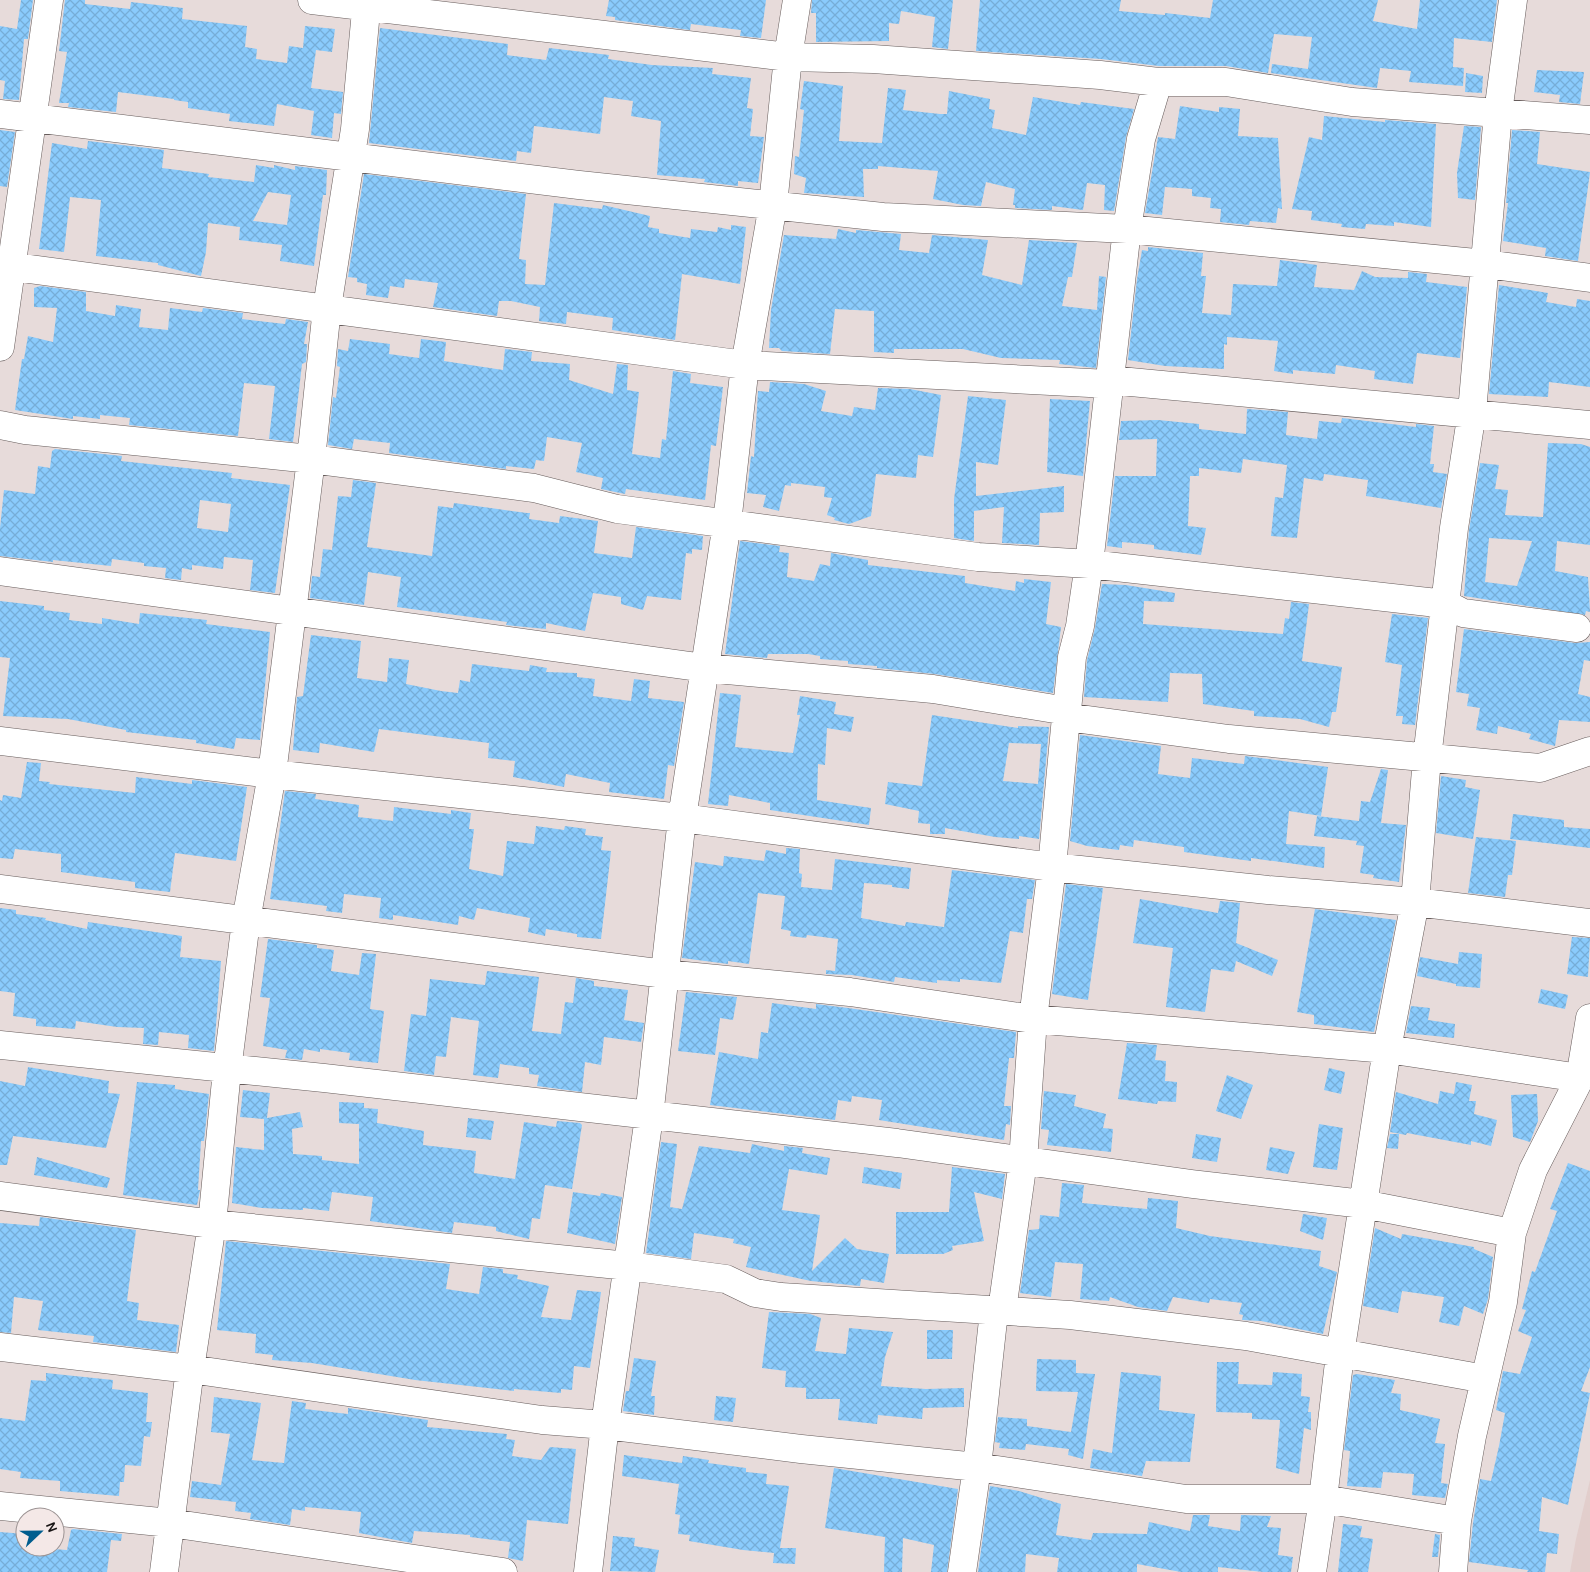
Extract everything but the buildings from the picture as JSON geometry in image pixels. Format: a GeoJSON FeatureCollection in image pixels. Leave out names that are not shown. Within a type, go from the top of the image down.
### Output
{"type":"FeatureCollection","features":[{"type":"Feature","properties":{"kind":"street"},"geometry":{"type":"LineString","coordinates":[[0,347],[5,266],[49,0]]}},
{"type":"Feature","properties":{"kind":"street"},"geometry":{"type":"LineString","coordinates":[[312,0],[367,2],[788,58],[873,59],[1100,74],[1158,82],[1226,82],[1352,102],[1590,120]]}},
{"type":"Feature","properties":{"kind":"street"},"geometry":{"type":"LineString","coordinates":[[588,1572],[605,1425],[649,1117],[682,818],[727,523],[745,365],[773,205],[788,58],[797,0]]}},
{"type":"Feature","properties":{"kind":"street"},"geometry":{"type":"LineString","coordinates":[[1312,1572],[1323,1499],[1340,1354],[1363,1204],[1387,1049],[1415,902],[1427,758],[1454,528],[1472,412],[1498,113],[1513,0]]}},
{"type":"Feature","properties":{"kind":"street"},"geometry":{"type":"LineString","coordinates":[[164,1572],[190,1369],[212,1224],[227,1070],[246,921],[272,774],[311,458],[327,308],[354,129],[367,2]]}},
{"type":"Feature","properties":{"kind":"street"},"geometry":{"type":"LineString","coordinates":[[962,1572],[998,1311],[1023,1161],[1033,1019],[1052,866],[1072,657],[1080,626],[1089,564],[1127,229],[1142,139],[1158,82]]}},
{"type":"Feature","properties":{"kind":"street"},"geometry":{"type":"LineString","coordinates":[[0,114],[579,185],[884,217],[1127,229],[1486,264],[1590,278]]}},
{"type":"Feature","properties":{"kind":"street"},"geometry":{"type":"LineString","coordinates":[[5,266],[745,365],[1109,382],[1472,412],[1590,425]]}},
{"type":"Feature","properties":{"kind":"street"},"geometry":{"type":"LineString","coordinates":[[0,425],[25,430],[311,458],[534,488],[617,508],[978,557],[1089,564],[1446,604],[1463,614],[1578,628]]}},
{"type":"Feature","properties":{"kind":"street"},"geometry":{"type":"LineString","coordinates":[[0,572],[705,668],[933,689],[1067,714],[1229,738],[1540,768],[1590,751]]}},
{"type":"Feature","properties":{"kind":"street"},"geometry":{"type":"LineString","coordinates":[[0,740],[272,774],[682,818],[1052,866],[1268,890],[1415,902],[1590,923]]}},
{"type":"Feature","properties":{"kind":"street"},"geometry":{"type":"LineString","coordinates":[[0,889],[665,974],[850,992],[1033,1019],[1387,1049],[1580,1078]]}},
{"type":"Feature","properties":{"kind":"street"},"geometry":{"type":"LineString","coordinates":[[1453,1572],[1458,1521],[1472,1436],[1503,1302],[1512,1233],[1533,1170],[1580,1078],[1590,1018]]}},
{"type":"Feature","properties":{"kind":"street"},"geometry":{"type":"LineString","coordinates":[[0,1045],[227,1070],[324,1078],[649,1117],[897,1143],[1192,1184],[1363,1204],[1512,1233]]}},
{"type":"Feature","properties":{"kind":"street"},"geometry":{"type":"LineString","coordinates":[[0,1196],[212,1224],[628,1266],[726,1279],[755,1293],[781,1297],[1070,1315],[1246,1336],[1485,1379]]}},
{"type":"Feature","properties":{"kind":"street"},"geometry":{"type":"LineString","coordinates":[[0,1346],[190,1369],[542,1420],[605,1425],[800,1450],[977,1467],[1186,1499],[1323,1499],[1458,1521]]}},
{"type":"Feature","properties":{"kind":"street"},"geometry":{"type":"LineString","coordinates":[[0,1506],[170,1524],[502,1572]]}},
{"type":"Feature","properties":{"kind":"shaded area"},"geometry":{"type":"Polygon","coordinates":[[[1590,1480],[1590,1572],[1570,1572],[1576,1539],[1590,1480]]]}}]}
